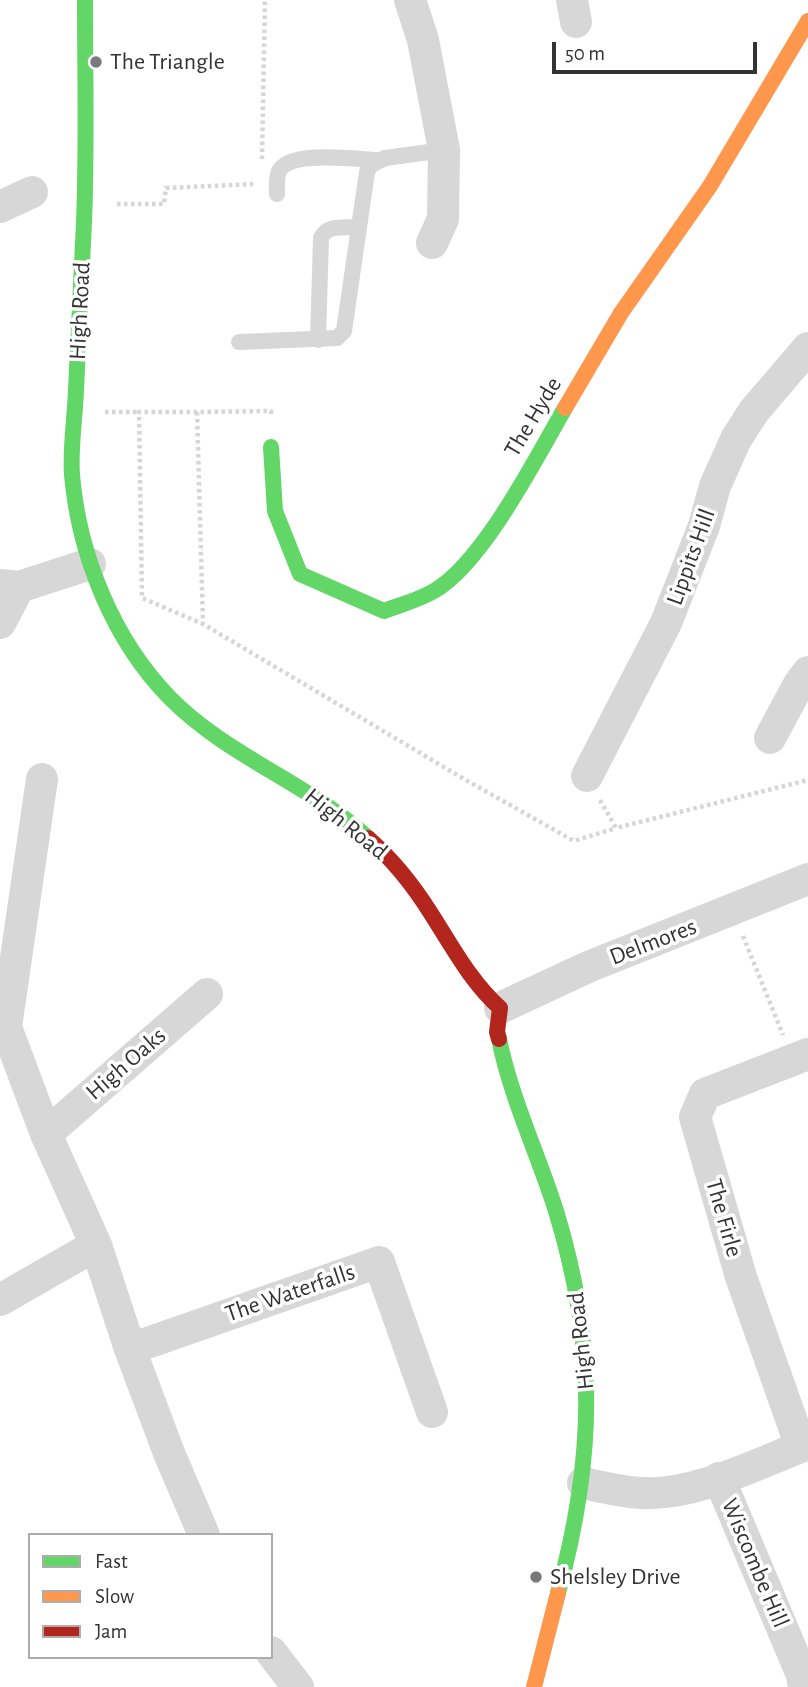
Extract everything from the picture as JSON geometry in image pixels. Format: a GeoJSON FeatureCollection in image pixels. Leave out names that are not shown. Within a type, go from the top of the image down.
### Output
{"type":"FeatureCollection","features":[{"type":"Feature","properties":{"kind":"street","name":"High Road"},"geometry":{"type":"LineString","coordinates":[[85,0],[85,205],[72,473],[89,564],[128,643],[163,690],[216,735],[324,802],[370,839],[409,882],[471,980],[500,1008],[498,1031],[502,1055],[556,1213],[576,1288],[587,1372],[583,1483],[576,1522],[534,1687]]}},
{"type":"Feature","properties":{"kind":"street"},"geometry":{"type":"LineString","coordinates":[[410,0],[423,40],[444,150],[443,219],[432,243]]}},
{"type":"Feature","properties":{"kind":"street","name":"The Hyde"},"geometry":{"type":"LineString","coordinates":[[271,447],[275,511],[300,574],[384,611],[435,591],[470,561],[509,503],[621,313],[710,186],[808,21]]}},
{"type":"Feature","properties":{"kind":"street"},"geometry":{"type":"LineString","coordinates":[[0,207],[33,192]]}},
{"type":"Feature","properties":{"kind":"street","name":"Lippits Hill"},"geometry":{"type":"LineString","coordinates":[[587,776],[666,623],[704,526],[715,486],[736,439],[754,411],[808,348]]}},
{"type":"Feature","properties":{"kind":"street"},"geometry":{"type":"LineString","coordinates":[[0,623],[9,586],[89,564]]}},
{"type":"Feature","properties":{"kind":"street"},"geometry":{"type":"LineString","coordinates":[[770,738],[808,672]]}},
{"type":"Feature","properties":{"kind":"street"},"geometry":{"type":"LineString","coordinates":[[42,779],[3,1024],[46,1134],[96,1245],[130,1349],[169,1453],[203,1533]]}},
{"type":"Feature","properties":{"kind":"street","name":"Delmores"},"geometry":{"type":"LineString","coordinates":[[500,1008],[587,967],[808,879]]}},
{"type":"Feature","properties":{"kind":"street","name":"High Oaks"},"geometry":{"type":"LineString","coordinates":[[46,1134],[207,994]]}},
{"type":"Feature","properties":{"kind":"street","name":"The Firle"},"geometry":{"type":"LineString","coordinates":[[801,1056],[705,1094],[695,1117],[741,1277],[805,1445]]}},
{"type":"Feature","properties":{"kind":"street"},"geometry":{"type":"LineString","coordinates":[[0,1300],[96,1245]]}},
{"type":"Feature","properties":{"kind":"street","name":"The Waterfalls"},"geometry":{"type":"LineString","coordinates":[[130,1349],[379,1262],[432,1412]]}},
{"type":"Feature","properties":{"kind":"street"},"geometry":{"type":"LineString","coordinates":[[583,1483],[643,1493],[689,1488],[805,1445]]}},
{"type":"Feature","properties":{"kind":"street","name":"Wiscombe Hill"},"geometry":{"type":"LineString","coordinates":[[719,1478],[805,1679]]}},
{"type":"Feature","properties":{"kind":"street"},"geometry":{"type":"LineString","coordinates":[[273,1655],[298,1687]]}},
{"type":"Feature","properties":{"kind":"lane"},"geometry":{"type":"LineString","coordinates":[[277,194],[279,171],[285,164],[331,157],[376,160],[444,150]]}},
{"type":"Feature","properties":{"kind":"lane"},"geometry":{"type":"LineString","coordinates":[[239,342],[337,338],[344,331],[367,172],[376,160]]}},
{"type":"Feature","properties":{"kind":"lane"},"geometry":{"type":"LineString","coordinates":[[317,340],[323,232],[329,229],[358,227]]}},
{"type":"Feature","properties":{"kind":"path"},"geometry":{"type":"LineString","coordinates":[[261,171],[265,0]]}},
{"type":"Feature","properties":{"kind":"path"},"geometry":{"type":"LineString","coordinates":[[85,205],[164,204],[166,188],[261,184]]}},
{"type":"Feature","properties":{"kind":"path"},"geometry":{"type":"LineString","coordinates":[[271,447],[271,411],[139,412],[142,598],[203,624],[574,841],[808,780]]}},
{"type":"Feature","properties":{"kind":"path"},"geometry":{"type":"LineString","coordinates":[[197,412],[203,624]]}},
{"type":"Feature","properties":{"kind":"path"},"geometry":{"type":"LineString","coordinates":[[587,776],[616,828]]}},
{"type":"Feature","properties":{"kind":"path"},"geometry":{"type":"LineString","coordinates":[[732,910],[801,1056]]}},
{"type":"Feature","properties":{"kind":"traffic: fast"},"geometry":{"type":"LineString","coordinates":[[85,0],[85,194],[72,475],[82,535],[91,565],[102,595],[132,650],[170,698],[217,737],[320,801],[368,838]]}},
{"type":"Feature","properties":{"kind":"traffic: fast"},"geometry":{"type":"LineString","coordinates":[[271,447],[275,511],[300,574],[384,611],[434,591],[453,577],[471,558],[507,508],[565,408]]}},
{"type":"Feature","properties":{"kind":"traffic: fast"},"geometry":{"type":"LineString","coordinates":[[499,1039],[510,1083],[556,1211],[579,1308],[586,1402],[584,1448],[579,1495],[558,1593]]}},
{"type":"Feature","properties":{"kind":"traffic: slow"},"geometry":{"type":"LineString","coordinates":[[565,408],[621,313],[710,186],[808,21]]}},
{"type":"Feature","properties":{"kind":"traffic: slow"},"geometry":{"type":"LineString","coordinates":[[534,1687],[558,1593]]}},
{"type":"Feature","properties":{"kind":"traffic: jam"},"geometry":{"type":"LineString","coordinates":[[368,838],[409,882],[470,975],[500,1008],[497,1032],[499,1039]]}},
{"type":"Feature","properties":{"kind":"place","name":"The Triangle"},"geometry":{"type":"Point","coordinates":[96,62]}},
{"type":"Feature","properties":{"kind":"place","name":"Shelsley Drive"},"geometry":{"type":"Point","coordinates":[536,1577]}}]}
